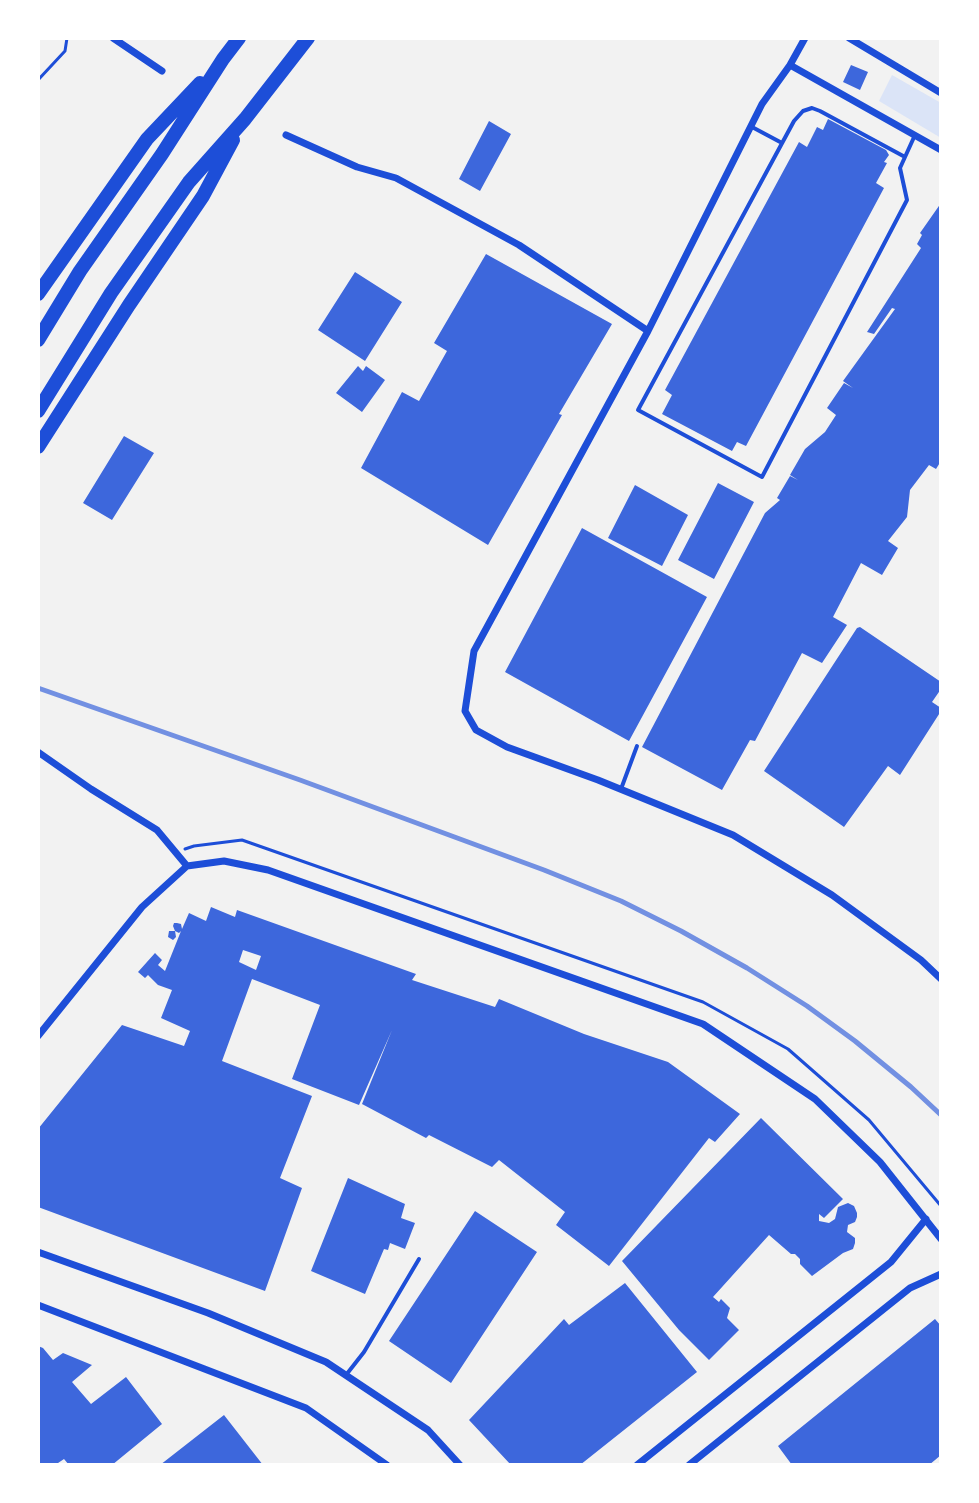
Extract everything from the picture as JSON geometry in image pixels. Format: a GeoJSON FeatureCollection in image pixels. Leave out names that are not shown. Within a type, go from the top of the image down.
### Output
{"type":"FeatureCollection","features":[{"type":"Feature","properties":{"kind":"highway"},"geometry":{"type":"LineString","coordinates":[[38,340],[80,271],[239,38]]}},
{"type":"Feature","properties":{"kind":"highway"},"geometry":{"type":"LineString","coordinates":[[38,411],[111,293],[180,194],[245,119],[308,38]]}},
{"type":"Feature","properties":{"kind":"highway"},"geometry":{"type":"LineString","coordinates":[[38,294],[147,139],[223,59]]}},
{"type":"Feature","properties":{"kind":"highway"},"geometry":{"type":"LineString","coordinates":[[38,447],[203,196],[245,119]]}},
{"type":"Feature","properties":{"kind":"street"},"geometry":{"type":"LineString","coordinates":[[113,38],[162,71]]}},
{"type":"Feature","properties":{"kind":"street"},"geometry":{"type":"LineString","coordinates":[[805,38],[750,126],[648,331],[474,651],[465,711],[476,730],[507,747],[733,835],[832,895],[921,960],[941,979]]}},
{"type":"Feature","properties":{"kind":"street"},"geometry":{"type":"LineString","coordinates":[[849,38],[941,93]]}},
{"type":"Feature","properties":{"kind":"street"},"geometry":{"type":"LineString","coordinates":[[790,65],[941,150]]}},
{"type":"Feature","properties":{"kind":"street"},"geometry":{"type":"LineString","coordinates":[[286,135],[357,167],[396,178],[519,245],[648,331]]}},
{"type":"Feature","properties":{"kind":"street"},"geometry":{"type":"LineString","coordinates":[[38,752],[157,830],[187,866]]}},
{"type":"Feature","properties":{"kind":"street"},"geometry":{"type":"LineString","coordinates":[[38,1036],[142,907],[187,866],[224,861],[268,870],[703,1024],[815,1099],[880,1162],[941,1239]]}},
{"type":"Feature","properties":{"kind":"street"},"geometry":{"type":"LineString","coordinates":[[637,1465],[891,1262],[926,1219]]}},
{"type":"Feature","properties":{"kind":"street"},"geometry":{"type":"LineString","coordinates":[[38,1252],[208,1313],[326,1362],[428,1430],[460,1465]]}},
{"type":"Feature","properties":{"kind":"street"},"geometry":{"type":"LineString","coordinates":[[689,1465],[910,1288],[941,1274]]}},
{"type":"Feature","properties":{"kind":"street"},"geometry":{"type":"LineString","coordinates":[[38,1305],[306,1408],[387,1465]]}},
{"type":"Feature","properties":{"kind":"lane"},"geometry":{"type":"LineString","coordinates":[[905,157],[820,111],[812,108],[803,111],[794,121],[638,410],[762,477],[907,200],[900,168],[905,157],[915,135]]}},
{"type":"Feature","properties":{"kind":"lane"},"geometry":{"type":"LineString","coordinates":[[750,126],[782,143]]}},
{"type":"Feature","properties":{"kind":"lane"},"geometry":{"type":"LineString","coordinates":[[621,789],[637,746]]}},
{"type":"Feature","properties":{"kind":"lane"},"geometry":{"type":"LineString","coordinates":[[346,1375],[364,1352],[419,1259]]}},
{"type":"Feature","properties":{"kind":"path"},"geometry":{"type":"LineString","coordinates":[[38,80],[65,51],[67,38]]}},
{"type":"Feature","properties":{"kind":"shaded area"},"geometry":{"type":"Polygon","coordinates":[[[892,75],[941,103],[941,138],[879,101],[892,75]]]}},
{"type":"Feature","properties":{"kind":"building"},"geometry":{"type":"Polygon","coordinates":[[[851,65],[868,72],[860,90],[843,82],[851,65]]]}},
{"type":"Feature","properties":{"kind":"building"},"geometry":{"type":"Polygon","coordinates":[[[828,119],[886,150],[889,155],[884,162],[887,163],[876,183],[884,188],[746,446],[737,442],[732,451],[662,414],[672,395],[665,390],[799,142],[807,147],[817,127],[823,130],[828,119]]]}},
{"type":"Feature","properties":{"kind":"building"},"geometry":{"type":"Polygon","coordinates":[[[489,121],[511,134],[480,191],[459,179],[489,121]]]}},
{"type":"Feature","properties":{"kind":"building"},"geometry":{"type":"Polygon","coordinates":[[[941,203],[941,461],[936,469],[929,465],[910,490],[907,517],[888,541],[898,548],[882,575],[861,563],[833,617],[847,625],[822,663],[802,653],[755,741],[750,740],[722,790],[642,747],[765,513],[780,500],[777,498],[790,476],[798,480],[790,475],[805,449],[825,432],[836,415],[827,408],[844,383],[853,388],[843,381],[895,309],[892,308],[874,334],[867,332],[921,248],[917,244],[922,235],[920,233],[941,203]]]}},
{"type":"Feature","properties":{"kind":"building"},"geometry":{"type":"Polygon","coordinates":[[[486,254],[612,324],[488,545],[361,468],[402,392],[419,401],[447,351],[434,343],[486,254]]]}},
{"type":"Feature","properties":{"kind":"building"},"geometry":{"type":"Polygon","coordinates":[[[355,272],[402,302],[365,361],[318,330],[355,272]]]}},
{"type":"Feature","properties":{"kind":"building"},"geometry":{"type":"Polygon","coordinates":[[[358,366],[363,371],[366,366],[385,380],[362,412],[336,393],[358,366]]]}},
{"type":"Feature","properties":{"kind":"building"},"geometry":{"type":"Polygon","coordinates":[[[124,436],[154,453],[112,520],[83,503],[124,436]]]}},
{"type":"Feature","properties":{"kind":"building"},"geometry":{"type":"Polygon","coordinates":[[[718,483],[754,502],[714,579],[678,560],[718,483]]]}},
{"type":"Feature","properties":{"kind":"building"},"geometry":{"type":"Polygon","coordinates":[[[635,485],[688,515],[662,566],[608,538],[635,485]]]}},
{"type":"Feature","properties":{"kind":"building"},"geometry":{"type":"Polygon","coordinates":[[[582,528],[707,597],[629,741],[505,672],[582,528]]]}},
{"type":"Feature","properties":{"kind":"building"},"geometry":{"type":"Polygon","coordinates":[[[860,627],[941,682],[941,689],[932,702],[941,711],[900,775],[888,766],[844,827],[764,771],[860,627]]]}},
{"type":"Feature","properties":{"kind":"building"},"geometry":{"type":"Polygon","coordinates":[[[211,907],[235,917],[237,910],[416,974],[412,980],[495,1007],[499,999],[584,1034],[668,1062],[740,1114],[715,1142],[709,1138],[609,1266],[556,1225],[565,1212],[499,1160],[492,1167],[429,1135],[426,1138],[362,1104],[392,1030],[359,1105],[292,1079],[320,1005],[252,979],[222,1061],[312,1096],[280,1178],[302,1188],[265,1291],[38,1207],[38,1129],[122,1025],[184,1046],[190,1031],[161,1018],[172,990],[138,972],[155,953],[162,960],[158,965],[165,971],[181,931],[175,931],[174,923],[181,924],[182,929],[189,913],[206,921],[211,907]],[[243,950],[239,962],[256,970],[261,956],[243,950]]]}},
{"type":"Feature","properties":{"kind":"building"},"geometry":{"type":"Polygon","coordinates":[[[169,931],[175,931],[173,940],[168,937],[169,931]]]}},
{"type":"Feature","properties":{"kind":"building"},"geometry":{"type":"Polygon","coordinates":[[[761,1118],[843,1199],[824,1218],[819,1214],[819,1221],[829,1223],[835,1219],[838,1207],[848,1203],[854,1206],[857,1217],[855,1222],[848,1225],[847,1232],[855,1238],[855,1243],[853,1249],[812,1276],[795,1254],[769,1235],[713,1297],[719,1302],[721,1299],[730,1308],[727,1318],[739,1330],[709,1360],[679,1330],[622,1261],[761,1118]]]}},
{"type":"Feature","properties":{"kind":"building"},"geometry":{"type":"Polygon","coordinates":[[[348,1178],[405,1204],[401,1218],[415,1223],[405,1249],[390,1243],[388,1250],[384,1249],[365,1294],[311,1271],[348,1178]]]}},
{"type":"Feature","properties":{"kind":"building"},"geometry":{"type":"Polygon","coordinates":[[[475,1211],[537,1252],[451,1383],[389,1341],[475,1211]]]}},
{"type":"Feature","properties":{"kind":"building"},"geometry":{"type":"Polygon","coordinates":[[[625,1283],[697,1372],[580,1465],[511,1465],[469,1420],[564,1319],[569,1325],[625,1283]]]}},
{"type":"Feature","properties":{"kind":"building"},"geometry":{"type":"Polygon","coordinates":[[[935,1319],[941,1326],[941,1455],[929,1465],[792,1465],[778,1446],[935,1319]]]}},
{"type":"Feature","properties":{"kind":"building"},"geometry":{"type":"Polygon","coordinates":[[[38,1346],[53,1360],[63,1353],[92,1365],[72,1382],[91,1404],[126,1377],[162,1424],[112,1465],[69,1465],[64,1459],[55,1465],[38,1465],[38,1346]]]}},
{"type":"Feature","properties":{"kind":"building"},"geometry":{"type":"Polygon","coordinates":[[[224,1415],[263,1465],[160,1465],[224,1415]]]}},
{"type":"Feature","properties":{"kind":"railway"},"geometry":{"type":"LineString","coordinates":[[38,688],[300,780],[621,901],[747,968],[807,1006],[855,1041],[941,1115]]}}]}
